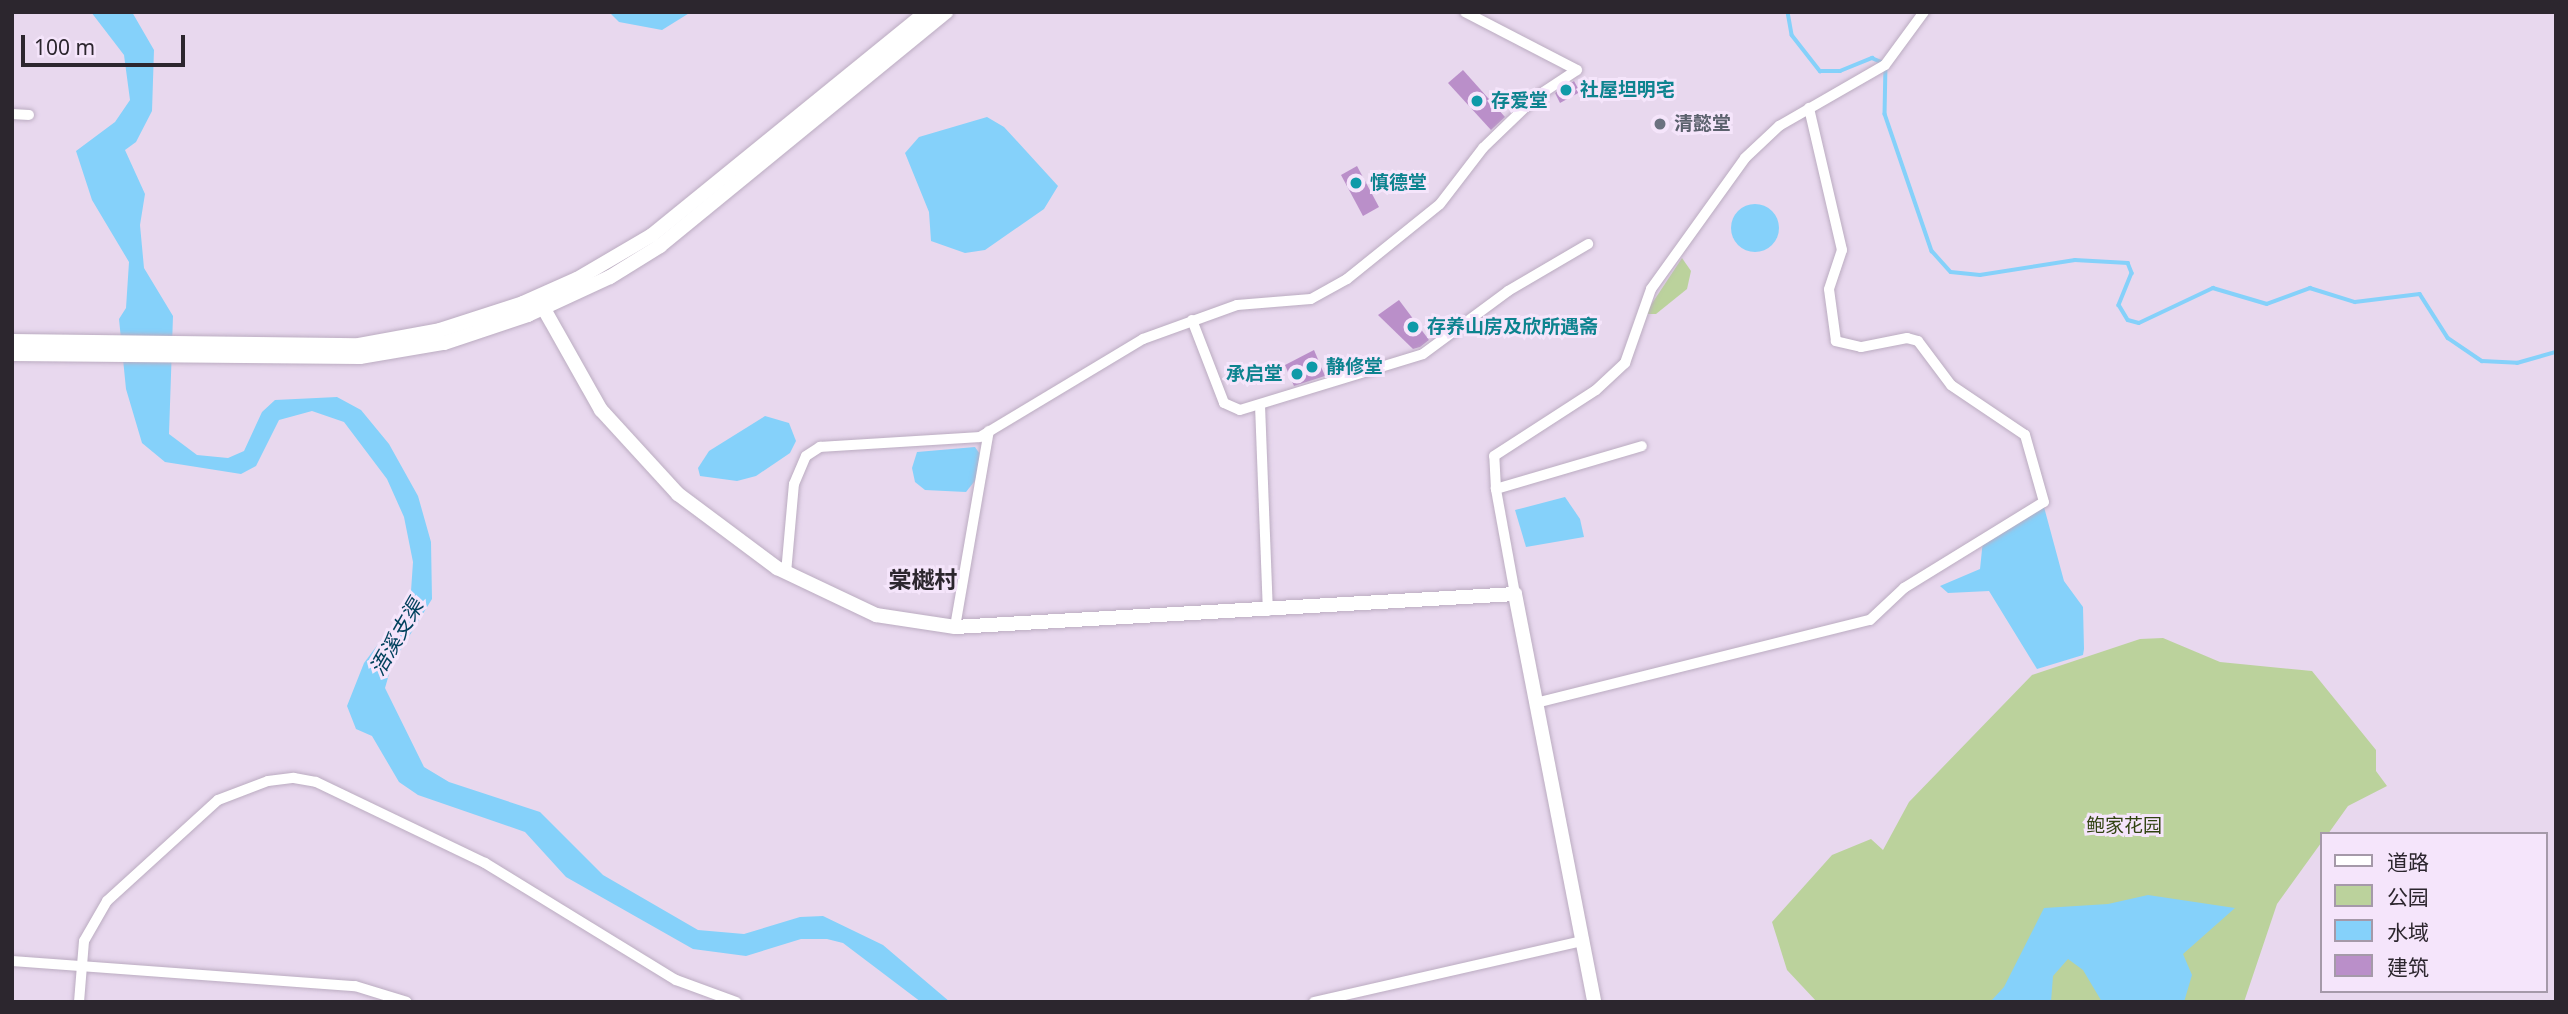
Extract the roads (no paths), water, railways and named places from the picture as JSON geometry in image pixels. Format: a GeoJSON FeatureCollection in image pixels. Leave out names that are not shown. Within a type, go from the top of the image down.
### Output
{"type":"FeatureCollection","features":[{"type":"Feature","properties":{"kind":"main road"},"geometry":{"type":"LineString","coordinates":[[194,351],[310,347],[383,341],[459,324],[551,292],[652,235],[926,12]]}},
{"type":"Feature","properties":{"kind":"main road"},"geometry":{"type":"LineString","coordinates":[[12,341],[310,360],[386,355],[444,343],[544,309],[660,246],[946,12]]}},
{"type":"Feature","properties":{"kind":"main road"},"geometry":{"type":"LineString","coordinates":[[544,309],[588,392],[634,451],[697,509],[786,573],[876,615],[955,626],[1268,611],[1515,594],[1594,1002]]}},
{"type":"Feature","properties":{"kind":"main road"},"geometry":{"type":"LineString","coordinates":[[12,354],[108,349]]}},
{"type":"Feature","properties":{"kind":"street"},"geometry":{"type":"LineString","coordinates":[[786,573],[793,493],[806,456],[823,446],[958,440],[989,431],[1143,339],[1245,303],[1311,299],[1347,279],[1440,204],[1483,148],[1536,97],[1577,70],[1465,12]]}},
{"type":"Feature","properties":{"kind":"street"},"geometry":{"type":"LineString","coordinates":[[1515,594],[1496,489],[1494,456],[1615,375],[1632,349],[1651,289],[1745,158],[1773,130],[1885,65],[1924,12]]}},
{"type":"Feature","properties":{"kind":"street"},"geometry":{"type":"LineString","coordinates":[[1536,703],[1870,620],[1904,588],[2044,502],[2025,435],[1951,385],[1918,341],[1861,347],[1836,341],[1829,289],[1842,250],[1809,108]]}},
{"type":"Feature","properties":{"kind":"street"},"geometry":{"type":"LineString","coordinates":[[12,114],[29,115]]}},
{"type":"Feature","properties":{"kind":"street"},"geometry":{"type":"LineString","coordinates":[[1192,320],[1224,403],[1233,410],[1260,405],[1423,354],[1508,291],[1588,244]]}},
{"type":"Feature","properties":{"kind":"street"},"geometry":{"type":"LineString","coordinates":[[1260,405],[1268,611]]}},
{"type":"Feature","properties":{"kind":"street"},"geometry":{"type":"LineString","coordinates":[[955,626],[989,431]]}},
{"type":"Feature","properties":{"kind":"street"},"geometry":{"type":"LineString","coordinates":[[1496,489],[1642,446]]}},
{"type":"Feature","properties":{"kind":"street"},"geometry":{"type":"LineString","coordinates":[[79,1002],[80,966],[88,929],[107,901],[197,816],[241,789],[294,778],[317,782],[485,863],[676,980],[736,1002]]}},
{"type":"Feature","properties":{"kind":"street"},"geometry":{"type":"LineString","coordinates":[[1314,1002],[1582,941]]}},
{"type":"Feature","properties":{"kind":"street"},"geometry":{"type":"LineString","coordinates":[[12,961],[355,986],[407,1002]]}},
{"type":"Feature","properties":{"kind":"water","name":"浯溪支渠"},"geometry":{"type":"Polygon","coordinates":[[[91,12],[132,12],[154,50],[152,111],[136,142],[125,150],[145,194],[140,225],[144,268],[173,316],[169,434],[197,455],[228,458],[244,451],[262,412],[275,400],[337,397],[361,410],[389,444],[418,496],[431,542],[432,599],[392,664],[385,688],[424,767],[449,782],[540,812],[603,875],[698,930],[744,934],[800,917],[823,916],[883,945],[950,1002],[921,1002],[843,943],[827,939],[801,939],[746,956],[693,949],[566,877],[525,832],[418,795],[399,782],[372,736],[356,729],[347,706],[364,663],[406,607],[411,591],[413,562],[404,517],[387,479],[344,422],[312,411],[279,420],[256,466],[241,474],[165,462],[142,443],[126,389],[119,319],[126,308],[129,262],[92,200],[76,151],[115,122],[130,100],[124,55],[91,12]]]}},
{"type":"Feature","properties":{"kind":"water"},"geometry":{"type":"Polygon","coordinates":[[[609,12],[691,12],[662,30],[619,22],[609,12]]]}},
{"type":"Feature","properties":{"kind":"water"},"geometry":{"type":"Polygon","coordinates":[[[987,117],[1004,127],[1058,186],[1044,209],[985,250],[965,253],[931,241],[929,212],[905,153],[919,137],[987,117]]]}},
{"type":"Feature","properties":{"kind":"water"},"geometry":{"type":"Polygon","coordinates":[[[1755,204],[1772,211],[1779,228],[1772,245],[1755,252],[1738,245],[1731,228],[1738,211],[1755,204]]]}},
{"type":"Feature","properties":{"kind":"water"},"geometry":{"type":"Polygon","coordinates":[[[765,416],[789,423],[796,441],[790,453],[756,476],[737,481],[700,476],[698,468],[709,451],[765,416]]]}},
{"type":"Feature","properties":{"kind":"water"},"geometry":{"type":"Polygon","coordinates":[[[975,447],[982,457],[978,477],[966,492],[925,490],[915,482],[912,468],[917,452],[975,447]]]}},
{"type":"Feature","properties":{"kind":"water"},"geometry":{"type":"Polygon","coordinates":[[[1565,497],[1580,519],[1584,537],[1526,547],[1515,510],[1565,497]]]}},
{"type":"Feature","properties":{"kind":"water"},"geometry":{"type":"Polygon","coordinates":[[[2044,507],[2064,581],[2083,607],[2084,649],[2083,655],[2037,669],[1989,591],[1948,593],[1940,586],[1980,569],[1983,540],[2044,507]]]}},
{"type":"Feature","properties":{"kind":"water"},"geometry":{"type":"Polygon","coordinates":[[[2148,895],[2235,908],[2183,954],[2192,975],[2184,1002],[2102,1002],[2083,970],[2068,959],[2053,976],[2051,1002],[1990,1002],[2004,987],[2044,908],[2108,904],[2148,895]]]}},
{"type":"Feature","properties":{"kind":"waterway"},"geometry":{"type":"LineString","coordinates":[[1788,12],[1792,35],[1820,71],[1840,71],[1872,58],[1886,64],[1885,114],[1932,251],[1951,272],[1980,275],[2075,260],[2128,263],[2132,273],[2119,305],[2128,320],[2139,323],[2213,288],[2267,304],[2310,288],[2355,302],[2420,294],[2448,338],[2482,361],[2517,363],[2556,352]]}},
{"type":"Feature","properties":{"kind":"place","name":"社屋坦明宅"},"geometry":{"type":"Point","coordinates":[1566,90]}},
{"type":"Feature","properties":{"kind":"place","name":"存爱堂"},"geometry":{"type":"Point","coordinates":[1477,101]}},
{"type":"Feature","properties":{"kind":"place","name":"清懿堂"},"geometry":{"type":"Point","coordinates":[1660,124]}},
{"type":"Feature","properties":{"kind":"place","name":"慎德堂"},"geometry":{"type":"Point","coordinates":[1356,183]}},
{"type":"Feature","properties":{"kind":"place","name":"存养山房及欣所遇斋"},"geometry":{"type":"Point","coordinates":[1413,327]}},
{"type":"Feature","properties":{"kind":"place","name":"静修堂"},"geometry":{"type":"Point","coordinates":[1312,367]}},
{"type":"Feature","properties":{"kind":"place","name":"承启堂"},"geometry":{"type":"Point","coordinates":[1297,374]}},
{"type":"Feature","properties":{"kind":"district","name":"棠樾村"},"geometry":{"type":"Point","coordinates":[923,579]}},
{"type":"Feature","properties":{"kind":"park label","name":"鲍家花园"},"geometry":{"type":"Point","coordinates":[2124,826]}}]}
